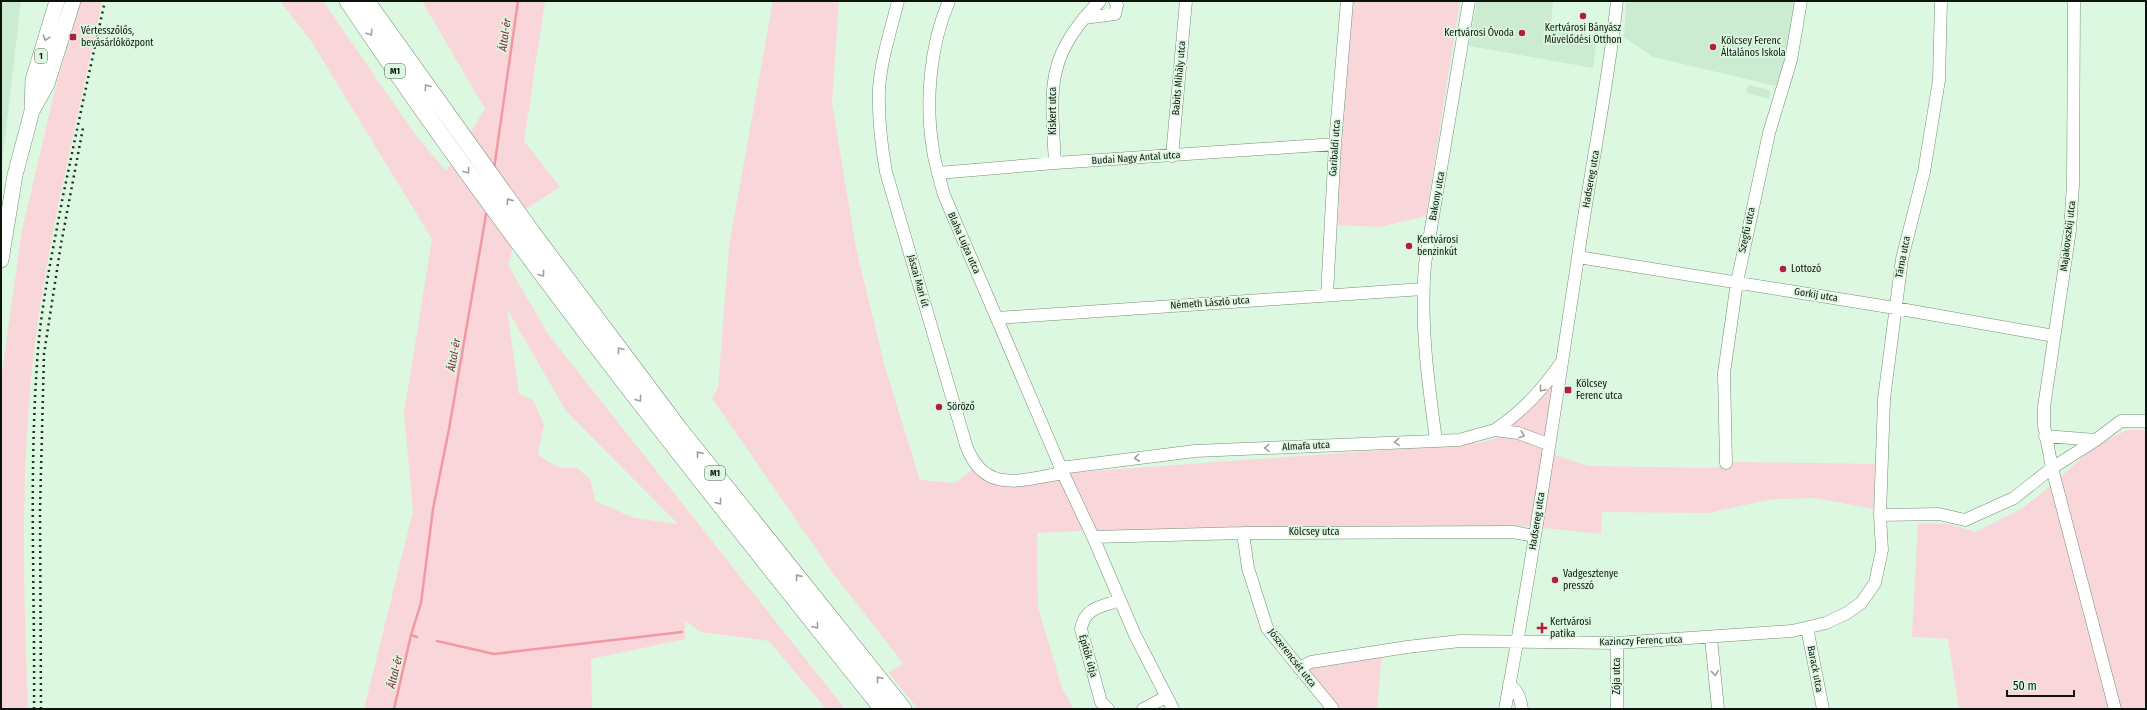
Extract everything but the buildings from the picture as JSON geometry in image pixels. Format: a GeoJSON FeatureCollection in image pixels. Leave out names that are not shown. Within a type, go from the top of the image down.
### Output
{"type":"FeatureCollection","features":[{"type":"Feature","properties":{"kind":"highway","name":"M1"},"geometry":{"type":"LineString","coordinates":[[348,1],[444,139],[903,709]]}},
{"type":"Feature","properties":{"kind":"highway","name":"M1"},"geometry":{"type":"LineString","coordinates":[[366,1],[450,118],[525,238],[775,574],[883,709]]}},
{"type":"Feature","properties":{"kind":"main road","name":"1"},"geometry":{"type":"LineString","coordinates":[[32,112],[33,80],[58,1]]}},
{"type":"Feature","properties":{"kind":"main road","name":"1"},"geometry":{"type":"LineString","coordinates":[[1,260],[15,175],[32,112],[47,84],[73,1]]}},
{"type":"Feature","properties":{"kind":"street","name":"Jászai Mari út"},"geometry":{"type":"LineString","coordinates":[[898,1],[884,59],[880,88],[879,116],[881,145],[886,172],[966,445],[976,466],[993,478],[1012,481],[1061,471]]}},
{"type":"Feature","properties":{"kind":"street","name":"Blaha Lujza utca"},"geometry":{"type":"LineString","coordinates":[[949,1],[938,35],[931,79],[930,124],[933,150],[938,173],[951,216],[997,318],[1061,471]]}},
{"type":"Feature","properties":{"kind":"street","name":"Kiskert utca"},"geometry":{"type":"LineString","coordinates":[[1055,163],[1052,92],[1054,78],[1063,48],[1084,18],[1100,1]]}},
{"type":"Feature","properties":{"kind":"street"},"geometry":{"type":"LineString","coordinates":[[1084,18],[1115,14],[1117,5],[1115,1]]}},
{"type":"Feature","properties":{"kind":"street","name":"Babits Mihály utca"},"geometry":{"type":"LineString","coordinates":[[1172,156],[1186,1]]}},
{"type":"Feature","properties":{"kind":"street","name":"Garibaldi utca"},"geometry":{"type":"LineString","coordinates":[[1327,295],[1335,144],[1347,1]]}},
{"type":"Feature","properties":{"kind":"street","name":"Bakony utca"},"geometry":{"type":"LineString","coordinates":[[1436,440],[1426,360],[1423,289],[1425,264],[1469,1]]}},
{"type":"Feature","properties":{"kind":"street","name":"Hadsereg utca"},"geometry":{"type":"LineString","coordinates":[[1505,709],[1535,536],[1548,444],[1564,357],[1578,257],[1610,68],[1618,1]]}},
{"type":"Feature","properties":{"kind":"street","name":"Szegfű utca"},"geometry":{"type":"LineString","coordinates":[[1726,463],[1724,373],[1737,282],[1769,133],[1791,60],[1801,1]]}},
{"type":"Feature","properties":{"kind":"street","name":"Tárna utca"},"geometry":{"type":"LineString","coordinates":[[1880,515],[1883,406],[1902,260],[1924,172],[1939,80],[1941,1]]}},
{"type":"Feature","properties":{"kind":"street","name":"Majakovszkij utca"},"geometry":{"type":"LineString","coordinates":[[2074,1],[2073,185],[2070,230],[2044,407],[2045,436],[2115,709]]}},
{"type":"Feature","properties":{"kind":"street","name":"Budai Nagy Antal utca"},"geometry":{"type":"LineString","coordinates":[[938,173],[1055,163],[1335,144]]}},
{"type":"Feature","properties":{"kind":"street","name":"Gorkij utca"},"geometry":{"type":"LineString","coordinates":[[1578,257],[1895,308],[2054,336]]}},
{"type":"Feature","properties":{"kind":"street","name":"Németh László utca"},"geometry":{"type":"LineString","coordinates":[[997,318],[1423,289]]}},
{"type":"Feature","properties":{"kind":"street","name":"Hadsereg utca"},"geometry":{"type":"LineString","coordinates":[[1496,430],[1536,396],[1564,357]]}},
{"type":"Feature","properties":{"kind":"street"},"geometry":{"type":"LineString","coordinates":[[1880,515],[1939,514],[1965,520],[2014,498],[2052,468],[2096,440],[2120,421],[2146,421]]}},
{"type":"Feature","properties":{"kind":"street","name":"Almafa utca"},"geometry":{"type":"LineString","coordinates":[[1061,471],[1195,451],[1459,440],[1496,430],[1518,433],[1548,444]]}},
{"type":"Feature","properties":{"kind":"street"},"geometry":{"type":"LineString","coordinates":[[2045,436],[2096,440]]}},
{"type":"Feature","properties":{"kind":"street"},"geometry":{"type":"LineString","coordinates":[[1061,471],[1093,537],[1120,600],[1173,709]]}},
{"type":"Feature","properties":{"kind":"street","name":"Kazinczy Ferenc utca"},"geometry":{"type":"LineString","coordinates":[[1299,668],[1311,662],[1407,646],[1460,641],[1617,643],[1711,638],[1807,628],[1826,623],[1847,613],[1861,603],[1875,583],[1882,550],[1880,515]]}},
{"type":"Feature","properties":{"kind":"street","name":"Kölcsey utca"},"geometry":{"type":"LineString","coordinates":[[1093,537],[1243,533],[1513,532],[1535,536]]}},
{"type":"Feature","properties":{"kind":"street","name":"Jószerencsét utca"},"geometry":{"type":"LineString","coordinates":[[1243,533],[1248,568],[1268,628],[1333,709]]}},
{"type":"Feature","properties":{"kind":"street","name":"Építők útja"},"geometry":{"type":"LineString","coordinates":[[1108,709],[1101,702],[1081,629],[1083,618],[1089,611],[1120,600]]}},
{"type":"Feature","properties":{"kind":"street","name":"Barack utca"},"geometry":{"type":"LineString","coordinates":[[1807,628],[1823,709]]}},
{"type":"Feature","properties":{"kind":"street"},"geometry":{"type":"LineString","coordinates":[[1711,638],[1718,709]]}},
{"type":"Feature","properties":{"kind":"street","name":"Zója utca"},"geometry":{"type":"LineString","coordinates":[[1617,643],[1617,709]]}},
{"type":"Feature","properties":{"kind":"street"},"geometry":{"type":"LineString","coordinates":[[1509,685],[1515,689],[1519,695],[1522,709]]}},
{"type":"Feature","properties":{"kind":"street"},"geometry":{"type":"LineString","coordinates":[[1143,709],[1166,697]]}},
{"type":"Feature","properties":{"kind":"shaded area"},"geometry":{"type":"Polygon","coordinates":[[[1,1],[21,1],[1,172],[1,1]]]}},
{"type":"Feature","properties":{"kind":"shaded area"},"geometry":{"type":"Polygon","coordinates":[[[81,1],[102,1],[49,252],[34,353],[26,442],[24,595],[28,709],[1,709],[1,379],[22,230],[56,86],[81,1]]]}},
{"type":"Feature","properties":{"kind":"shaded area"},"geometry":{"type":"Polygon","coordinates":[[[280,1],[323,1],[417,137],[446,171],[485,109],[422,1],[545,1],[524,141],[560,187],[524,210],[508,265],[548,334],[845,709],[826,709],[769,641],[701,632],[685,620],[685,639],[591,659],[592,709],[364,709],[413,511],[404,413],[432,239],[311,41],[280,1]],[[507,309],[519,394],[533,400],[544,424],[538,454],[556,466],[565,468],[576,467],[590,479],[595,501],[634,518],[678,524],[566,411],[507,309]]]}},
{"type":"Feature","properties":{"kind":"shaded area"},"geometry":{"type":"Polygon","coordinates":[[[773,1],[839,1],[832,103],[856,248],[885,367],[920,480],[955,483],[974,468],[983,475],[1067,473],[1479,443],[1497,438],[1552,384],[1555,387],[1543,451],[1588,466],[1712,468],[1735,462],[1875,464],[1874,509],[1815,498],[1773,499],[1708,513],[1602,512],[1601,534],[1525,526],[1107,532],[1098,530],[1037,533],[1038,607],[1062,688],[1074,709],[918,709],[889,673],[903,663],[832,572],[712,398],[718,388],[729,246],[773,1]]]}},
{"type":"Feature","properties":{"kind":"shaded area"},"geometry":{"type":"Polygon","coordinates":[[[1352,1],[1460,1],[1426,216],[1379,227],[1338,225],[1340,167],[1352,1]]]}},
{"type":"Feature","properties":{"kind":"shaded area","name":"Kertvárosi Óvoda"},"geometry":{"type":"Polygon","coordinates":[[[1477,1],[1553,1],[1551,30],[1597,36],[1593,68],[1469,46],[1477,1]]]}},
{"type":"Feature","properties":{"kind":"shaded area","name":"Kölcsey Ferenc Általános Iskola"},"geometry":{"type":"Polygon","coordinates":[[[1626,1],[1796,1],[1786,60],[1776,86],[1653,57],[1624,37],[1626,1]]]}},
{"type":"Feature","properties":{"kind":"shaded area"},"geometry":{"type":"Polygon","coordinates":[[[1748,85],[1771,90],[1769,99],[1746,93],[1748,85]]]}},
{"type":"Feature","properties":{"kind":"shaded area"},"geometry":{"type":"Polygon","coordinates":[[[2127,430],[2146,430],[2146,709],[1959,709],[1948,639],[1912,637],[1918,523],[1948,524],[1976,532],[2023,508],[2061,477],[2093,447],[2127,430]]]}},
{"type":"Feature","properties":{"kind":"shaded area"},"geometry":{"type":"Polygon","coordinates":[[[1382,652],[1377,709],[1337,709],[1305,669],[1382,652]]]}},
{"type":"Feature","properties":{"kind":"waterway","name":"Által-ér"},"geometry":{"type":"LineString","coordinates":[[494,169],[518,1]]}},
{"type":"Feature","properties":{"kind":"waterway","name":"Által-ér"},"geometry":{"type":"LineString","coordinates":[[394,709],[411,635],[421,603],[433,509],[449,429],[487,209]]}},
{"type":"Feature","properties":{"kind":"waterway"},"geometry":{"type":"LineString","coordinates":[[437,641],[494,654],[682,632]]}},
{"type":"Feature","properties":{"kind":"waterway","name":"Által-ér"},"geometry":{"type":"LineString","coordinates":[[411,635],[417,637]]}},
{"type":"Feature","properties":{"kind":"railway"},"geometry":{"type":"LineString","coordinates":[[34,709],[33,450],[41,323],[62,201],[105,1]]}},
{"type":"Feature","properties":{"kind":"railway"},"geometry":{"type":"LineString","coordinates":[[41,709],[40,510],[44,354],[61,244],[83,128]]}},
{"type":"Feature","properties":{"kind":"place","name":"Kertvárosi Bányász Művelődési Otthon"},"geometry":{"type":"Point","coordinates":[1583,16]}},
{"type":"Feature","properties":{"kind":"place","name":"Kertvárosi Óvoda"},"geometry":{"type":"Point","coordinates":[1522,33]}},
{"type":"Feature","properties":{"kind":"place","name":"Vértesszőlős, bevásárlóközpont"},"geometry":{"type":"Point","coordinates":[73,37]}},
{"type":"Feature","properties":{"kind":"place","name":"Kölcsey Ferenc Általános Iskola"},"geometry":{"type":"Point","coordinates":[1713,47]}},
{"type":"Feature","properties":{"kind":"place","name":"Kertvárosi benzinkút"},"geometry":{"type":"Point","coordinates":[1409,246]}},
{"type":"Feature","properties":{"kind":"place","name":"Lottozó"},"geometry":{"type":"Point","coordinates":[1783,269]}},
{"type":"Feature","properties":{"kind":"place","name":"Kölcsey Ferenc utca"},"geometry":{"type":"Point","coordinates":[1568,390]}},
{"type":"Feature","properties":{"kind":"place","name":"Söröző"},"geometry":{"type":"Point","coordinates":[939,407]}},
{"type":"Feature","properties":{"kind":"place","name":"Vadgesztenye presszó"},"geometry":{"type":"Point","coordinates":[1555,580]}},
{"type":"Feature","properties":{"kind":"place","name":"Kertvárosi patika"},"geometry":{"type":"Point","coordinates":[1542,628]}}]}
